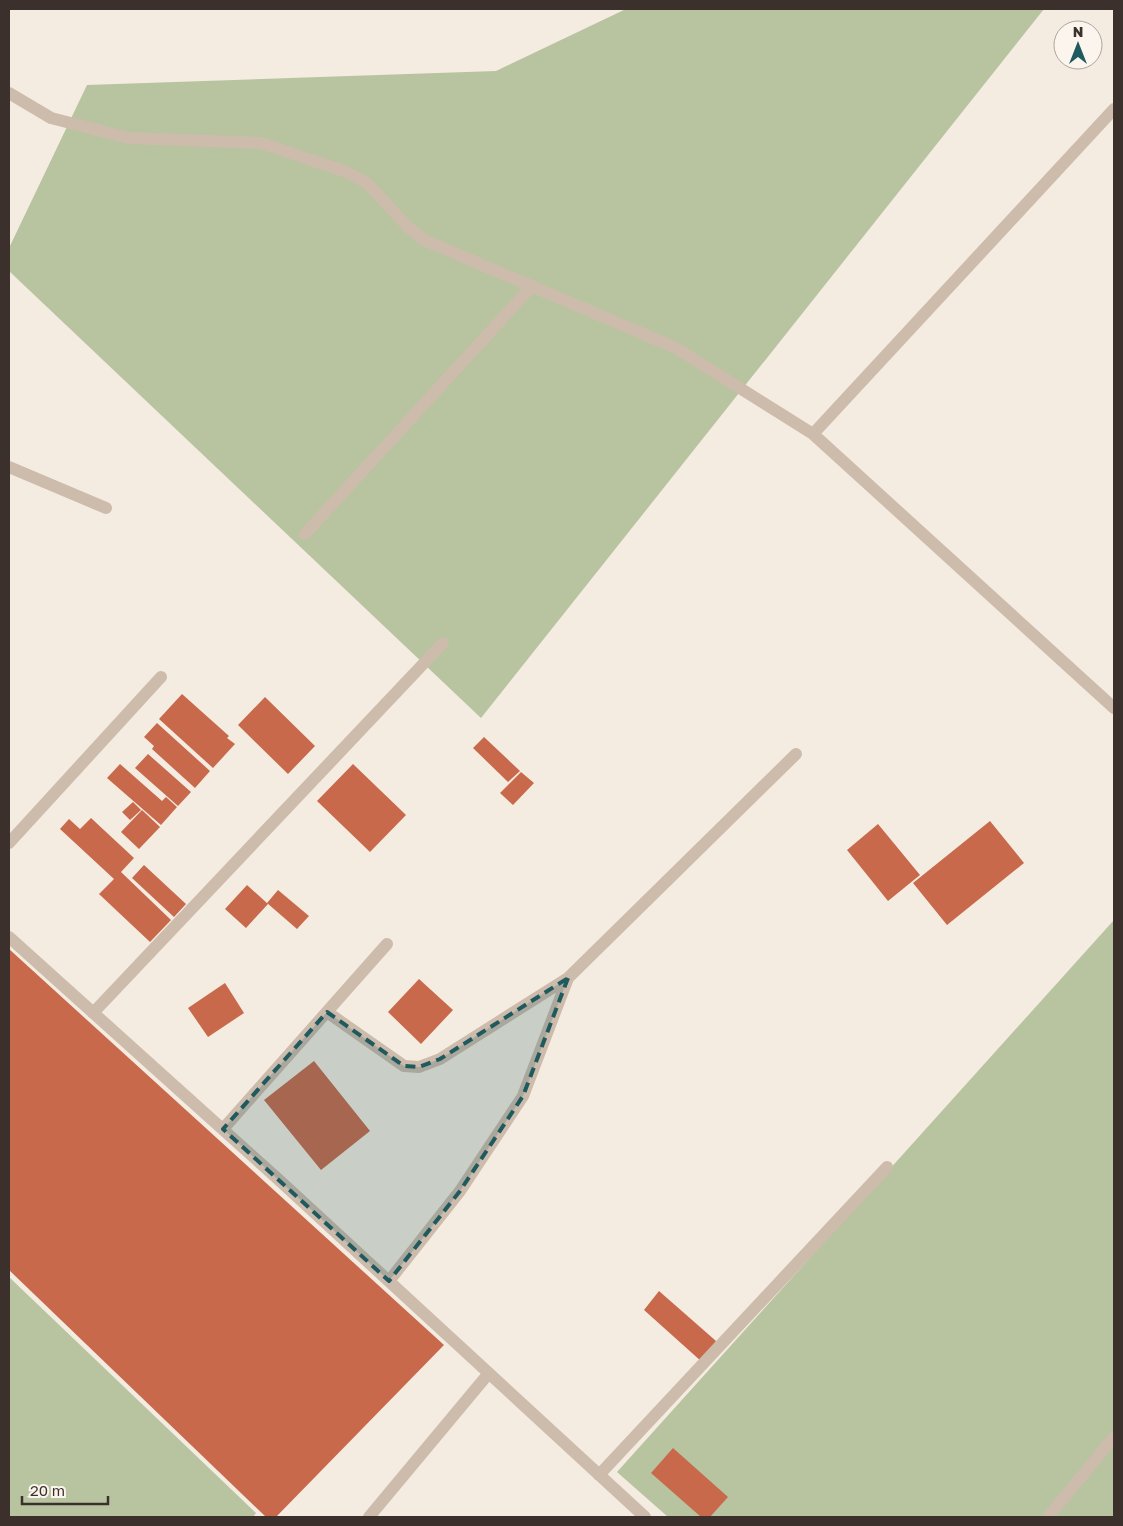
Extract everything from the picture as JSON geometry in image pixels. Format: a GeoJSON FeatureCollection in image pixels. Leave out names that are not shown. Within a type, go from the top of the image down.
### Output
{"type":"FeatureCollection","features":[{"type":"Feature","properties":{"kind":"street"},"geometry":{"type":"LineString","coordinates":[[9,94],[51,118],[129,138],[261,143],[344,171],[367,183],[408,227],[424,240],[676,348],[813,434],[1114,708]]}},
{"type":"Feature","properties":{"kind":"street"},"geometry":{"type":"LineString","coordinates":[[813,434],[1114,109]]}},
{"type":"Feature","properties":{"kind":"street"},"geometry":{"type":"LineString","coordinates":[[305,534],[532,286]]}},
{"type":"Feature","properties":{"kind":"street"},"geometry":{"type":"LineString","coordinates":[[9,467],[106,508]]}},
{"type":"Feature","properties":{"kind":"street"},"geometry":{"type":"LineString","coordinates":[[93,1013],[444,643]]}},
{"type":"Feature","properties":{"kind":"street"},"geometry":{"type":"LineString","coordinates":[[9,843],[160,677]]}},
{"type":"Feature","properties":{"kind":"street"},"geometry":{"type":"LineString","coordinates":[[326,1012],[404,1066],[419,1067],[440,1059],[568,978],[796,754]]}},
{"type":"Feature","properties":{"kind":"street"},"geometry":{"type":"LineString","coordinates":[[9,938],[223,1129],[645,1517]]}},
{"type":"Feature","properties":{"kind":"street"},"geometry":{"type":"LineString","coordinates":[[223,1129],[387,944]]}},
{"type":"Feature","properties":{"kind":"street"},"geometry":{"type":"LineString","coordinates":[[389,1281],[460,1191],[523,1096],[568,978]]}},
{"type":"Feature","properties":{"kind":"street"},"geometry":{"type":"LineString","coordinates":[[599,1475],[887,1167]]}},
{"type":"Feature","properties":{"kind":"street"},"geometry":{"type":"LineString","coordinates":[[369,1517],[381,1512],[489,1373]]}},
{"type":"Feature","properties":{"kind":"street"},"geometry":{"type":"LineString","coordinates":[[1048,1517],[1114,1437]]}},
{"type":"Feature","properties":{"kind":"highlighted area"},"geometry":{"type":"Polygon","coordinates":[[[568,978],[523,1096],[460,1191],[389,1281],[223,1129],[327,1012],[404,1066],[419,1067],[440,1059],[568,978]]]}},
{"type":"Feature","properties":{"kind":"green space"},"geometry":{"type":"Polygon","coordinates":[[[626,9],[1044,9],[481,718],[9,271],[9,248],[87,85],[496,71],[626,9]]]}},
{"type":"Feature","properties":{"kind":"green space"},"geometry":{"type":"Polygon","coordinates":[[[1114,920],[1114,1517],[668,1517],[617,1472],[1114,920]]]}},
{"type":"Feature","properties":{"kind":"green space"},"geometry":{"type":"Polygon","coordinates":[[[9,1277],[256,1513],[253,1517],[9,1517],[9,1277]]]}},
{"type":"Feature","properties":{"kind":"building"},"geometry":{"type":"Polygon","coordinates":[[[182,694],[229,736],[227,738],[235,744],[213,768],[159,719],[182,694]]]}},
{"type":"Feature","properties":{"kind":"building"},"geometry":{"type":"Polygon","coordinates":[[[265,697],[315,746],[288,774],[238,725],[265,697]]]}},
{"type":"Feature","properties":{"kind":"building"},"geometry":{"type":"Polygon","coordinates":[[[157,723],[210,771],[195,788],[152,749],[154,746],[144,737],[157,723]]]}},
{"type":"Feature","properties":{"kind":"building"},"geometry":{"type":"Polygon","coordinates":[[[484,737],[520,771],[508,782],[473,748],[484,737]]]}},
{"type":"Feature","properties":{"kind":"building"},"geometry":{"type":"Polygon","coordinates":[[[148,754],[191,792],[178,806],[135,768],[148,754]]]}},
{"type":"Feature","properties":{"kind":"building"},"geometry":{"type":"Polygon","coordinates":[[[120,764],[162,801],[166,797],[177,807],[161,825],[107,778],[120,764]]]}},
{"type":"Feature","properties":{"kind":"building"},"geometry":{"type":"Polygon","coordinates":[[[353,764],[406,815],[370,852],[317,801],[353,764]]]}},
{"type":"Feature","properties":{"kind":"building"},"geometry":{"type":"Polygon","coordinates":[[[521,772],[534,783],[513,805],[500,793],[521,772]]]}},
{"type":"Feature","properties":{"kind":"building"},"geometry":{"type":"Polygon","coordinates":[[[133,802],[141,810],[130,820],[122,812],[133,802]]]}},
{"type":"Feature","properties":{"kind":"building"},"geometry":{"type":"Polygon","coordinates":[[[142,810],[160,827],[139,849],[121,832],[142,810]]]}},
{"type":"Feature","properties":{"kind":"building"},"geometry":{"type":"Polygon","coordinates":[[[91,818],[134,858],[121,872],[171,920],[150,942],[99,894],[114,879],[60,829],[69,819],[80,829],[91,818]]]}},
{"type":"Feature","properties":{"kind":"building"},"geometry":{"type":"Polygon","coordinates":[[[990,821],[1024,863],[947,925],[913,883],[990,821]]]}},
{"type":"Feature","properties":{"kind":"building"},"geometry":{"type":"Polygon","coordinates":[[[878,824],[920,875],[888,901],[847,850],[878,824]]]}},
{"type":"Feature","properties":{"kind":"building"},"geometry":{"type":"Polygon","coordinates":[[[144,865],[186,904],[174,917],[132,878],[144,865]]]}},
{"type":"Feature","properties":{"kind":"building"},"geometry":{"type":"Polygon","coordinates":[[[247,885],[268,904],[246,928],[225,909],[247,885]]]}},
{"type":"Feature","properties":{"kind":"building"},"geometry":{"type":"Polygon","coordinates":[[[278,890],[309,916],[297,929],[267,903],[278,890]]]}},
{"type":"Feature","properties":{"kind":"building"},"geometry":{"type":"Polygon","coordinates":[[[9,949],[444,1345],[276,1517],[266,1517],[9,1270],[9,949]]]}},
{"type":"Feature","properties":{"kind":"building"},"geometry":{"type":"Polygon","coordinates":[[[419,979],[453,1010],[421,1044],[388,1012],[419,979]]]}},
{"type":"Feature","properties":{"kind":"building"},"geometry":{"type":"Polygon","coordinates":[[[225,983],[244,1013],[208,1037],[188,1008],[225,983]]]}},
{"type":"Feature","properties":{"kind":"building"},"geometry":{"type":"Polygon","coordinates":[[[314,1061],[370,1131],[321,1170],[264,1100],[314,1061]]]}},
{"type":"Feature","properties":{"kind":"building"},"geometry":{"type":"Polygon","coordinates":[[[659,1291],[716,1341],[702,1362],[644,1310],[659,1291]]]}},
{"type":"Feature","properties":{"kind":"building"},"geometry":{"type":"Polygon","coordinates":[[[673,1448],[728,1497],[710,1517],[701,1517],[651,1473],[673,1448]]]}}]}
